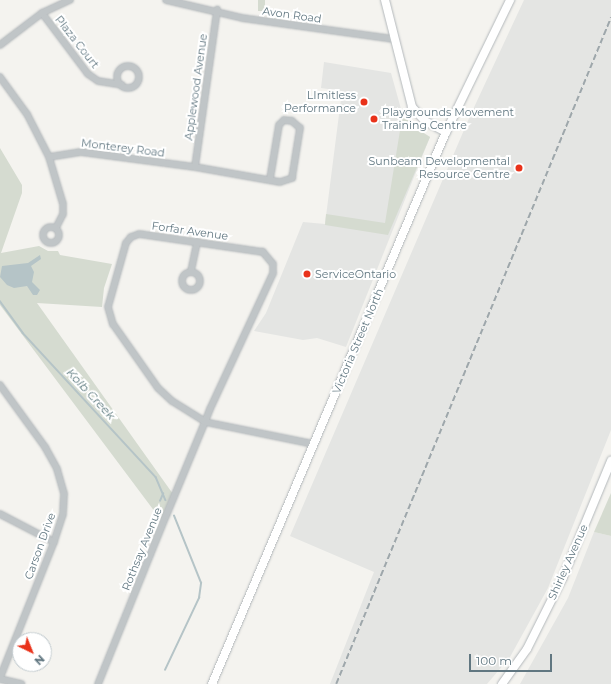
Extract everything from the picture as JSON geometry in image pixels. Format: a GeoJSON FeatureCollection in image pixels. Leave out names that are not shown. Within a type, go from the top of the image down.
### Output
{"type":"FeatureCollection","features":[{"type":"Feature","properties":{"kind":"main road"},"geometry":{"type":"LineString","coordinates":[[385,0],[412,107],[425,121],[446,132]]}},
{"type":"Feature","properties":{"kind":"main road","name":"Victoria Street North"},"geometry":{"type":"LineString","coordinates":[[212,684],[446,132],[510,0]]}},
{"type":"Feature","properties":{"kind":"main road","name":"Shirley Avenue"},"geometry":{"type":"LineString","coordinates":[[502,684],[519,660],[562,577],[611,461]]}},
{"type":"Feature","properties":{"kind":"street"},"geometry":{"type":"LineString","coordinates":[[0,45],[42,13],[70,0]]}},
{"type":"Feature","properties":{"kind":"street","name":"Avon Road"},"geometry":{"type":"LineString","coordinates":[[166,0],[217,10],[242,18],[394,39]]}},
{"type":"Feature","properties":{"kind":"street","name":"Applewood Avenue"},"geometry":{"type":"LineString","coordinates":[[195,167],[217,10]]}},
{"type":"Feature","properties":{"kind":"street","name":"Plaza Court"},"geometry":{"type":"LineString","coordinates":[[42,13],[88,74],[98,81],[122,85]]}},
{"type":"Feature","properties":{"kind":"street"},"geometry":{"type":"LineString","coordinates":[[0,77],[27,114],[50,157],[63,204],[63,214],[56,228]]}},
{"type":"Feature","properties":{"kind":"street","name":"Monterey Road"},"geometry":{"type":"LineString","coordinates":[[50,157],[81,152],[195,167],[270,179],[280,182],[292,178],[300,128],[292,121],[284,120],[279,125],[270,179]]}},
{"type":"Feature","properties":{"kind":"street","name":"Forfar Avenue"},"geometry":{"type":"LineString","coordinates":[[205,422],[243,334],[274,273],[273,264],[263,252],[138,234],[131,237],[126,243],[108,307],[113,324],[158,388],[172,401],[205,422],[313,444]]}},
{"type":"Feature","properties":{"kind":"street"},"geometry":{"type":"LineString","coordinates":[[191,271],[197,242]]}},
{"type":"Feature","properties":{"kind":"street","name":"Carson Drive"},"geometry":{"type":"LineString","coordinates":[[0,385],[57,469],[64,494],[63,514],[54,542],[0,678]]}},
{"type":"Feature","properties":{"kind":"street","name":"Rothsay Avenue"},"geometry":{"type":"LineString","coordinates":[[98,684],[205,422]]}},
{"type":"Feature","properties":{"kind":"street"},"geometry":{"type":"LineString","coordinates":[[0,514],[54,542]]}},
{"type":"Feature","properties":{"kind":"street"},"geometry":{"type":"LineString","coordinates":[[0,678],[21,684]]}},
{"type":"Feature","properties":{"kind":"shaded area"},"geometry":{"type":"Polygon","coordinates":[[[258,0],[265,0],[265,11],[258,11],[258,0]]]}},
{"type":"Feature","properties":{"kind":"shaded area"},"geometry":{"type":"Polygon","coordinates":[[[524,0],[611,0],[611,430],[548,588],[510,657],[487,684],[330,684],[374,572],[290,536],[470,116],[524,0]]]}},
{"type":"Feature","properties":{"kind":"shaded area"},"geometry":{"type":"Polygon","coordinates":[[[324,62],[391,73],[401,109],[414,127],[430,137],[346,347],[317,338],[303,340],[254,331],[266,313],[303,222],[325,224],[342,91],[321,88],[324,62]]]}},
{"type":"Feature","properties":{"kind":"shaded area"},"geometry":{"type":"Polygon","coordinates":[[[407,117],[414,127],[430,137],[388,235],[325,225],[326,214],[385,223],[402,118],[407,117]]]}},
{"type":"Feature","properties":{"kind":"shaded area"},"geometry":{"type":"Polygon","coordinates":[[[0,148],[22,185],[22,193],[1,253],[39,246],[48,251],[58,251],[60,255],[112,264],[104,288],[102,307],[37,303],[173,494],[161,520],[0,305],[0,148]]]}},
{"type":"Feature","properties":{"kind":"shaded area"},"geometry":{"type":"Polygon","coordinates":[[[40,255],[41,259],[31,266],[34,272],[32,282],[40,290],[37,295],[33,295],[27,286],[14,288],[7,285],[0,277],[2,266],[28,263],[40,255]]]}},
{"type":"Feature","properties":{"kind":"shaded area"},"geometry":{"type":"Polygon","coordinates":[[[611,493],[611,536],[594,532],[611,493]]]}},
{"type":"Feature","properties":{"kind":"shaded area"},"geometry":{"type":"Polygon","coordinates":[[[594,532],[611,536],[611,684],[520,684],[568,598],[594,532]]]}},
{"type":"Feature","properties":{"kind":"waterway","name":"Kolb Creek"},"geometry":{"type":"LineString","coordinates":[[0,301],[23,333],[156,477],[166,500]]}},
{"type":"Feature","properties":{"kind":"waterway","name":"Kolb Creek"},"geometry":{"type":"LineString","coordinates":[[160,501],[163,494]]}},
{"type":"Feature","properties":{"kind":"waterway","name":"Kolb Creek"},"geometry":{"type":"LineString","coordinates":[[165,670],[199,598],[201,583],[174,516]]}},
{"type":"Feature","properties":{"kind":"railway"},"geometry":{"type":"LineString","coordinates":[[336,684],[611,17]]}},
{"type":"Feature","properties":{"kind":"place","name":"LImitless Performance"},"geometry":{"type":"Point","coordinates":[364,102]}},
{"type":"Feature","properties":{"kind":"place","name":"Playgrounds Movement Training Centre"},"geometry":{"type":"Point","coordinates":[374,119]}},
{"type":"Feature","properties":{"kind":"place","name":"Sunbeam Developmental Resource Centre"},"geometry":{"type":"Point","coordinates":[519,168]}},
{"type":"Feature","properties":{"kind":"place","name":"ServiceOntario"},"geometry":{"type":"Point","coordinates":[307,274]}}]}
